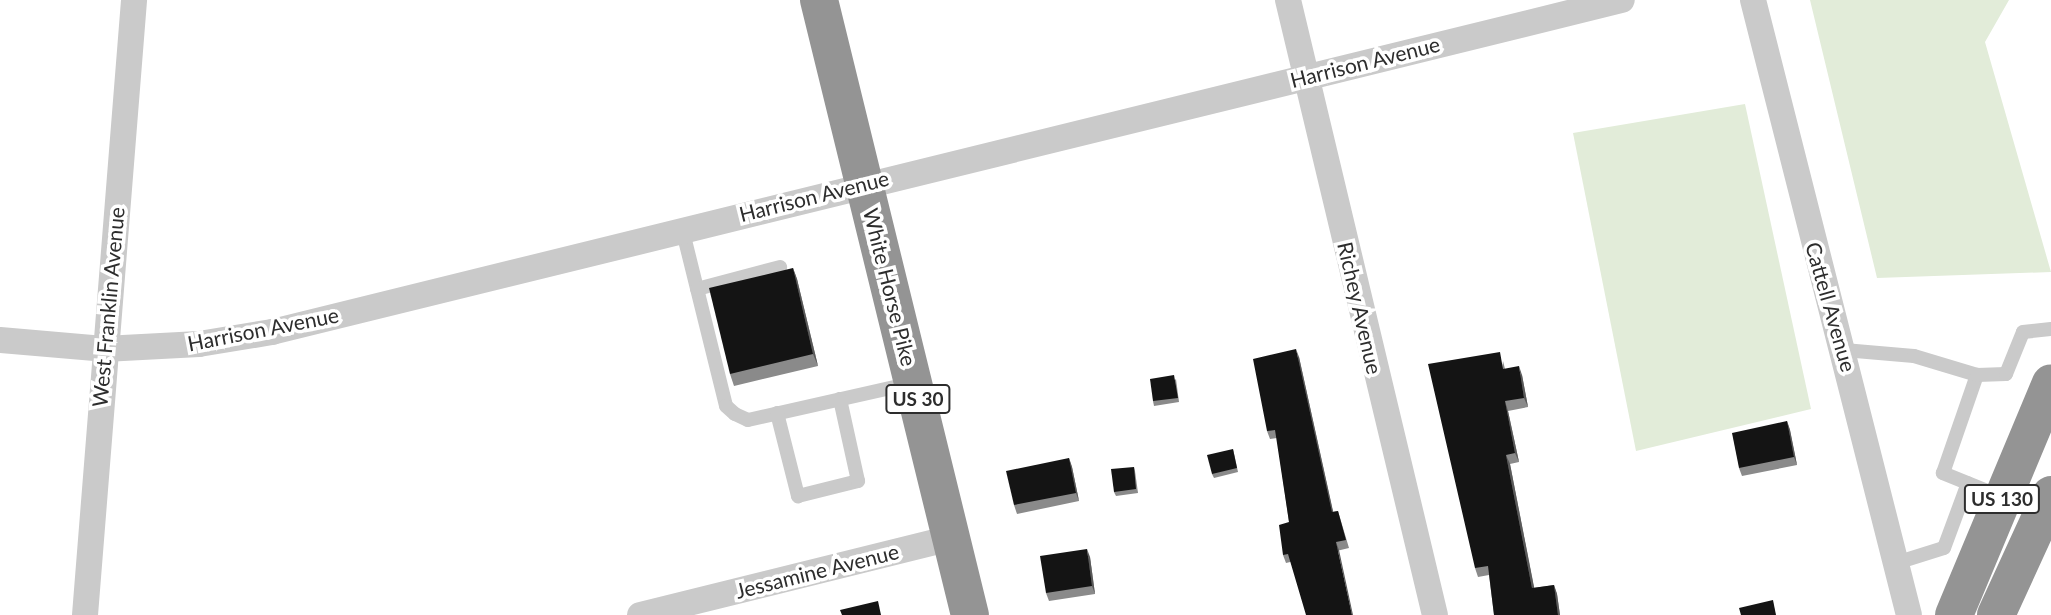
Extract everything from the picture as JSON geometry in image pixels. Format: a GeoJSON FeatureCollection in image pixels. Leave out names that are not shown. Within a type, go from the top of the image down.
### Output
{"type":"FeatureCollection","features":[{"type":"Feature","properties":{"kind":"highway","name":"White Horse Pike"},"geometry":{"type":"LineString","coordinates":[[818,0],[970,615]]}},
{"type":"Feature","properties":{"kind":"highway","name":"US 130"},"geometry":{"type":"LineString","coordinates":[[1954,615],[2051,383]]}},
{"type":"Feature","properties":{"kind":"highway","name":"US 130"},"geometry":{"type":"LineString","coordinates":[[1996,615],[2051,495]]}},
{"type":"Feature","properties":{"kind":"street","name":"West Franklin Avenue"},"geometry":{"type":"LineString","coordinates":[[85,615],[104,349],[134,0]]}},
{"type":"Feature","properties":{"kind":"street","name":"Richey Avenue"},"geometry":{"type":"LineString","coordinates":[[1288,0],[1435,615]]}},
{"type":"Feature","properties":{"kind":"street","name":"Harrison Avenue"},"geometry":{"type":"LineString","coordinates":[[0,340],[104,349],[199,344],[272,332],[864,183],[1622,0]]}},
{"type":"Feature","properties":{"kind":"street","name":"Cattell Avenue"},"geometry":{"type":"LineString","coordinates":[[1753,0],[1793,174],[1844,351],[1909,615]]}},
{"type":"Feature","properties":{"kind":"street","name":"Jessamine Avenue"},"geometry":{"type":"LineString","coordinates":[[640,615],[952,538]]}},
{"type":"Feature","properties":{"kind":"lane"},"geometry":{"type":"LineString","coordinates":[[682,228],[726,406],[748,420],[914,383]]}},
{"type":"Feature","properties":{"kind":"lane"},"geometry":{"type":"LineString","coordinates":[[697,289],[780,267]]}},
{"type":"Feature","properties":{"kind":"lane"},"geometry":{"type":"LineString","coordinates":[[1844,351],[1914,356],[1977,375],[2006,374],[2023,332],[2051,329]]}},
{"type":"Feature","properties":{"kind":"lane"},"geometry":{"type":"LineString","coordinates":[[1977,375],[1943,473],[2003,498]]}},
{"type":"Feature","properties":{"kind":"lane"},"geometry":{"type":"LineString","coordinates":[[777,413],[798,496],[858,481],[840,400]]}},
{"type":"Feature","properties":{"kind":"lane"},"geometry":{"type":"LineString","coordinates":[[1896,563],[1944,548],[1968,483]]}},
{"type":"Feature","properties":{"kind":"green space"},"geometry":{"type":"Polygon","coordinates":[[[1810,0],[2009,0],[1985,42],[2051,272],[1877,278],[1810,0]]]}},
{"type":"Feature","properties":{"kind":"green space"},"geometry":{"type":"Polygon","coordinates":[[[1745,104],[1811,409],[1636,451],[1573,133],[1745,104]]]}},
{"type":"Feature","properties":{"kind":"building"},"geometry":{"type":"Polygon","coordinates":[[[793,268],[813,354],[730,374],[709,288],[793,268]]]}},
{"type":"Feature","properties":{"kind":"building"},"geometry":{"type":"Polygon","coordinates":[[[1296,349],[1332,512],[1338,511],[1346,540],[1336,542],[1352,615],[1306,615],[1288,554],[1283,555],[1279,525],[1289,522],[1275,430],[1267,431],[1253,359],[1296,349]]]}},
{"type":"Feature","properties":{"kind":"building"},"geometry":{"type":"Polygon","coordinates":[[[1500,352],[1503,369],[1519,366],[1524,398],[1505,401],[1515,453],[1506,455],[1532,588],[1554,585],[1558,615],[1494,615],[1488,566],[1475,568],[1428,364],[1500,352]]]}},
{"type":"Feature","properties":{"kind":"building"},"geometry":{"type":"Polygon","coordinates":[[[1174,375],[1178,398],[1153,401],[1150,379],[1174,375]]]}},
{"type":"Feature","properties":{"kind":"building"},"geometry":{"type":"Polygon","coordinates":[[[1787,421],[1794,457],[1739,468],[1732,433],[1787,421]]]}},
{"type":"Feature","properties":{"kind":"building"},"geometry":{"type":"Polygon","coordinates":[[[1233,449],[1237,468],[1212,474],[1207,455],[1233,449]]]}},
{"type":"Feature","properties":{"kind":"building"},"geometry":{"type":"Polygon","coordinates":[[[1069,458],[1076,493],[1014,505],[1006,471],[1069,458]]]}},
{"type":"Feature","properties":{"kind":"building"},"geometry":{"type":"Polygon","coordinates":[[[1134,467],[1136,489],[1114,492],[1111,469],[1134,467]]]}},
{"type":"Feature","properties":{"kind":"building"},"geometry":{"type":"Polygon","coordinates":[[[1087,549],[1092,586],[1046,593],[1040,556],[1087,549]]]}},
{"type":"Feature","properties":{"kind":"building"},"geometry":{"type":"Polygon","coordinates":[[[1773,600],[1776,615],[1741,615],[1739,608],[1773,600]]]}},
{"type":"Feature","properties":{"kind":"building"},"geometry":{"type":"Polygon","coordinates":[[[878,601],[881,615],[842,615],[840,610],[878,601]]]}}]}
